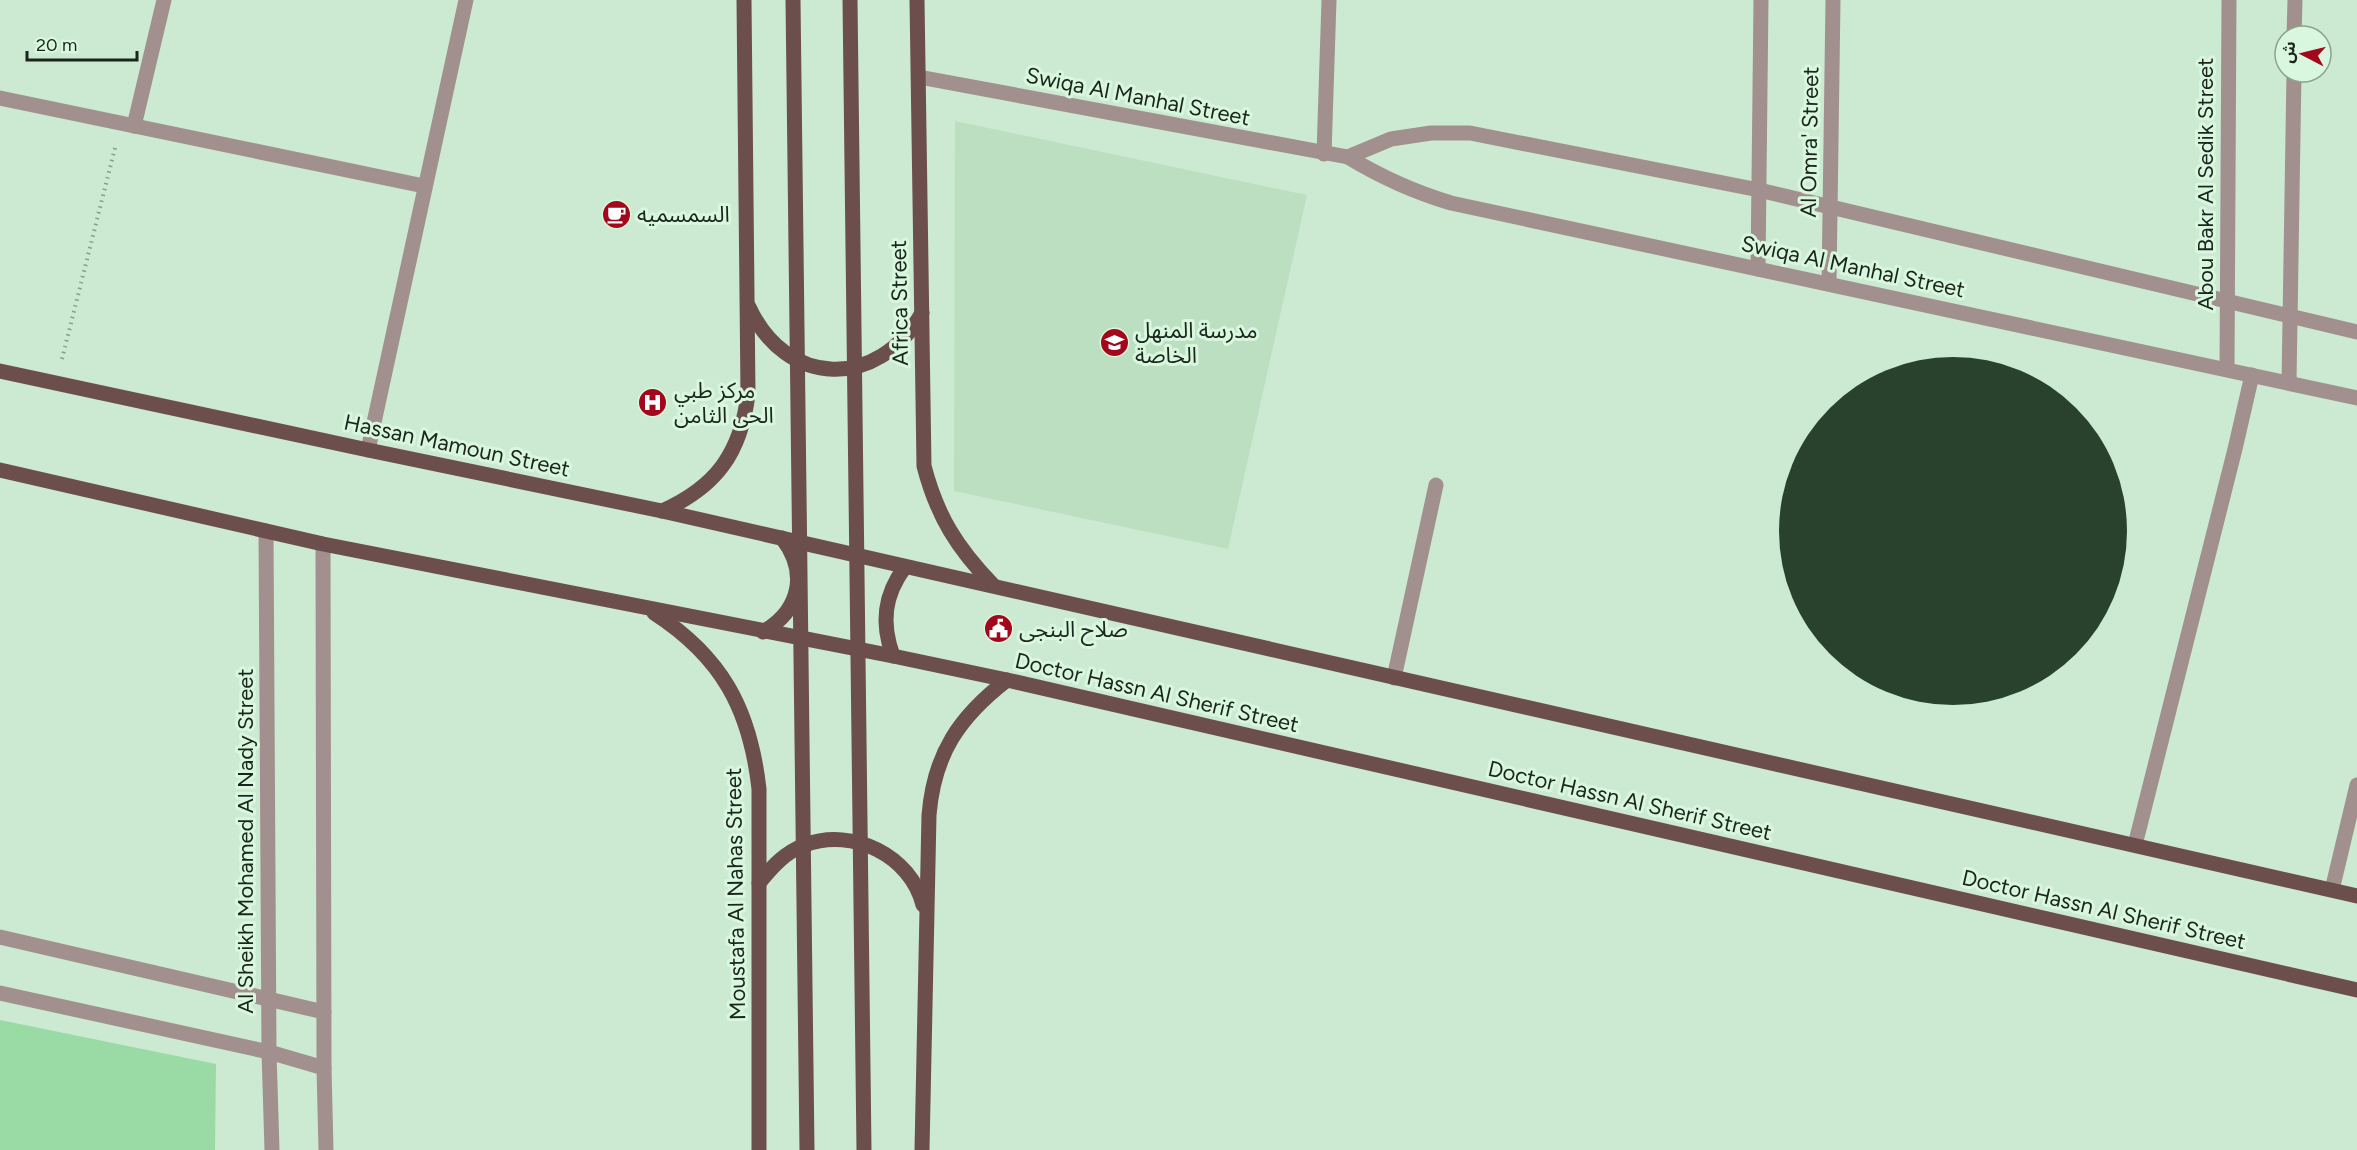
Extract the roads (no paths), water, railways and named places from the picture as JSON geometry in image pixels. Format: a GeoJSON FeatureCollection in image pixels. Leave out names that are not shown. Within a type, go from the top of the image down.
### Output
{"type":"FeatureCollection","features":[{"type":"Feature","properties":{"kind":"main road"},"geometry":{"type":"LineString","coordinates":[[662,511],[682,502],[717,474],[730,456],[745,416],[748,394],[744,0]]}},
{"type":"Feature","properties":{"kind":"main road"},"geometry":{"type":"LineString","coordinates":[[793,0],[807,1150]]}},
{"type":"Feature","properties":{"kind":"main road"},"geometry":{"type":"LineString","coordinates":[[850,0],[864,1150]]}},
{"type":"Feature","properties":{"kind":"main road","name":"Africa Street"},"geometry":{"type":"LineString","coordinates":[[917,0],[924,466],[930,490],[951,536],[993,585]]}},
{"type":"Feature","properties":{"kind":"main road"},"geometry":{"type":"LineString","coordinates":[[747,304],[756,323],[783,353],[821,368],[852,367],[881,358],[898,346],[912,331],[922,314]]}},
{"type":"Feature","properties":{"kind":"main road","name":"Hassan Mamoun Street"},"geometry":{"type":"LineString","coordinates":[[0,370],[662,511],[905,567]]}},
{"type":"Feature","properties":{"kind":"main road"},"geometry":{"type":"LineString","coordinates":[[0,470],[323,544],[893,656]]}},
{"type":"Feature","properties":{"kind":"main road"},"geometry":{"type":"LineString","coordinates":[[763,632],[785,615],[792,604],[796,590],[798,576],[796,562],[782,538]]}},
{"type":"Feature","properties":{"kind":"main road"},"geometry":{"type":"LineString","coordinates":[[893,656],[887,640],[886,605],[890,591],[905,567],[993,585],[2357,896]]}},
{"type":"Feature","properties":{"kind":"main road","name":"Moustafa Al Nahas Street"},"geometry":{"type":"LineString","coordinates":[[646,608],[674,626],[699,648],[721,674],[748,729],[756,758],[759,789],[759,1150]]}},
{"type":"Feature","properties":{"kind":"main road","name":"Doctor Hassn Al Sherif Street"},"geometry":{"type":"LineString","coordinates":[[893,656],[1007,680],[2357,990]]}},
{"type":"Feature","properties":{"kind":"main road"},"geometry":{"type":"LineString","coordinates":[[922,1150],[928,815],[931,792],[946,748],[962,722],[982,699],[1007,680]]}},
{"type":"Feature","properties":{"kind":"main road"},"geometry":{"type":"LineString","coordinates":[[759,883],[771,867],[787,854],[805,845],[824,840],[854,842],[883,852],[899,864],[912,879],[921,897],[926,917]]}},
{"type":"Feature","properties":{"kind":"street"},"geometry":{"type":"LineString","coordinates":[[127,125],[164,0]]}},
{"type":"Feature","properties":{"kind":"street"},"geometry":{"type":"LineString","coordinates":[[368,450],[466,0]]}},
{"type":"Feature","properties":{"kind":"street"},"geometry":{"type":"LineString","coordinates":[[1324,154],[1329,0]]}},
{"type":"Feature","properties":{"kind":"street"},"geometry":{"type":"LineString","coordinates":[[1758,269],[1761,0]]}},
{"type":"Feature","properties":{"kind":"street","name":"Al Omra' Street"},"geometry":{"type":"LineString","coordinates":[[1829,284],[1833,0]]}},
{"type":"Feature","properties":{"kind":"street","name":"Abou Bakr Al Sedik Street"},"geometry":{"type":"LineString","coordinates":[[2227,369],[2229,0]]}},
{"type":"Feature","properties":{"kind":"street"},"geometry":{"type":"LineString","coordinates":[[2294,24],[2295,0]]}},
{"type":"Feature","properties":{"kind":"street","name":"Swiqa Al Manhal Street"},"geometry":{"type":"LineString","coordinates":[[919,76],[1348,157],[1380,176],[1415,192],[1451,203],[2357,398]]}},
{"type":"Feature","properties":{"kind":"street"},"geometry":{"type":"LineString","coordinates":[[2289,383],[2294,84]]}},
{"type":"Feature","properties":{"kind":"street"},"geometry":{"type":"LineString","coordinates":[[0,98],[424,186]]}},
{"type":"Feature","properties":{"kind":"street","name":"Swiqa Al Manhal Street"},"geometry":{"type":"LineString","coordinates":[[1348,157],[1392,139],[1431,134],[1470,134],[1759,190],[2357,332]]}},
{"type":"Feature","properties":{"kind":"street"},"geometry":{"type":"LineString","coordinates":[[2135,845],[2252,375]]}},
{"type":"Feature","properties":{"kind":"street"},"geometry":{"type":"LineString","coordinates":[[1394,678],[1436,485]]}},
{"type":"Feature","properties":{"kind":"street","name":"Al Sheikh Mohamed Al Nady Street"},"geometry":{"type":"LineString","coordinates":[[266,531],[269,1052],[272,1150]]}},
{"type":"Feature","properties":{"kind":"street"},"geometry":{"type":"LineString","coordinates":[[323,544],[326,1150]]}},
{"type":"Feature","properties":{"kind":"street"},"geometry":{"type":"LineString","coordinates":[[2332,890],[2357,785]]}},
{"type":"Feature","properties":{"kind":"street"},"geometry":{"type":"LineString","coordinates":[[0,937],[324,1012]]}},
{"type":"Feature","properties":{"kind":"street"},"geometry":{"type":"LineString","coordinates":[[0,993],[269,1052],[324,1068]]}},
{"type":"Feature","properties":{"kind":"place","name":"السمسميه"},"geometry":{"type":"Point","coordinates":[616,214]}},
{"type":"Feature","properties":{"kind":"place","name":"مدرسة المنهل الخاصة"},"geometry":{"type":"Point","coordinates":[1114,343]}},
{"type":"Feature","properties":{"kind":"place","name":"مركز طبي الحى الثامن"},"geometry":{"type":"Point","coordinates":[653,403]}},
{"type":"Feature","properties":{"kind":"place","name":"صلاح البنجى"},"geometry":{"type":"Point","coordinates":[998,629]}}]}
